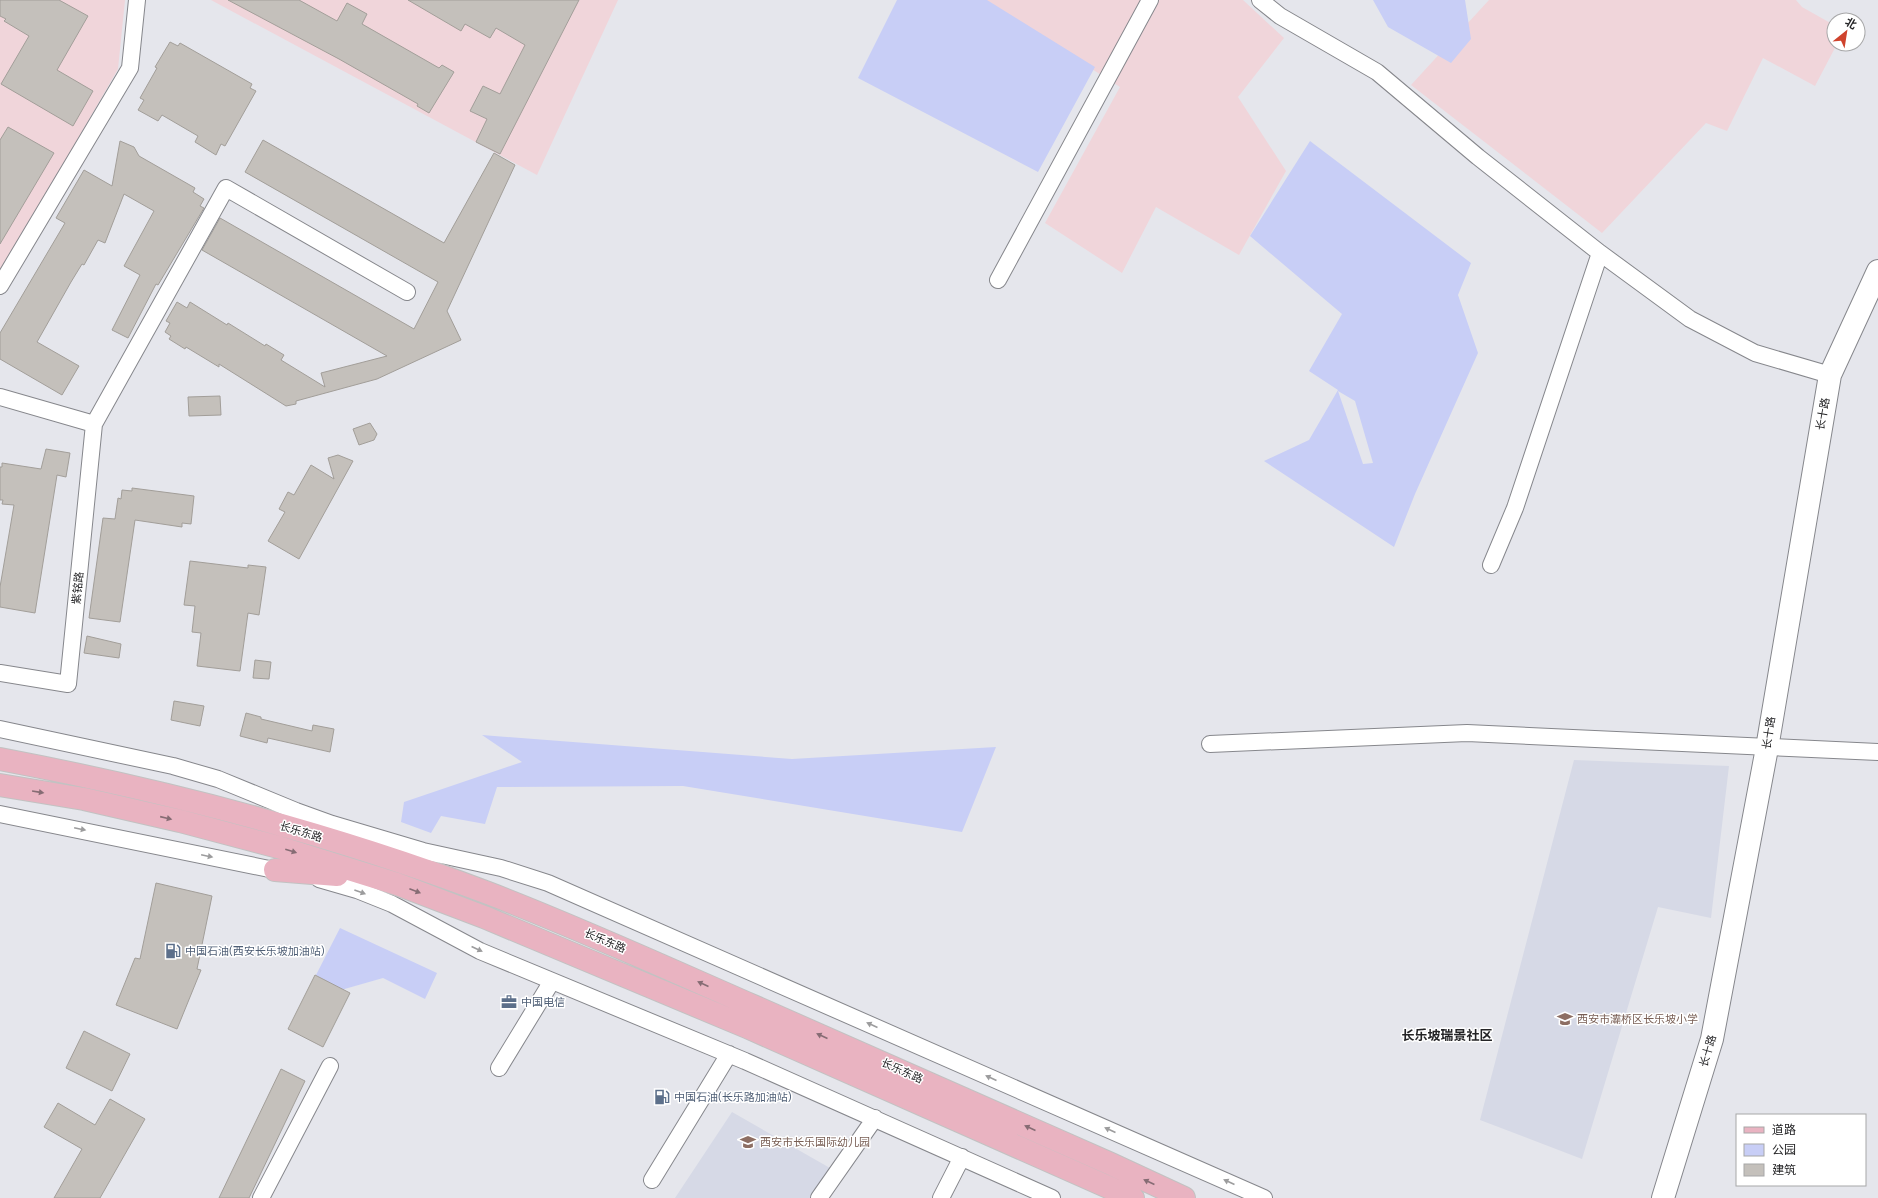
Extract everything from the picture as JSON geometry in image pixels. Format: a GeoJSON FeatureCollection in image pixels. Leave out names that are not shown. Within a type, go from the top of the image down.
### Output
{"type":"FeatureCollection","features":[{"type":"Feature","properties":{"kind":"main road","name":"长乐东路"},"geometry":{"type":"LineString","coordinates":[[0,759],[67,772],[154,792],[270,823],[419,869],[487,893],[607,942],[1103,1160],[1184,1198]]}},
{"type":"Feature","properties":{"kind":"main road","name":"长乐东路"},"geometry":{"type":"LineString","coordinates":[[0,785],[84,799],[180,822],[278,848],[375,877],[484,917],[747,1027],[1133,1198]]}},
{"type":"Feature","properties":{"kind":"main road"},"geometry":{"type":"LineString","coordinates":[[275,870],[375,877]]}},
{"type":"Feature","properties":{"kind":"street"},"geometry":{"type":"LineString","coordinates":[[0,286],[130,68],[136,0]]}},
{"type":"Feature","properties":{"kind":"street"},"geometry":{"type":"LineString","coordinates":[[998,280],[1150,0]]}},
{"type":"Feature","properties":{"kind":"street"},"geometry":{"type":"LineString","coordinates":[[1260,0],[1280,16],[1377,72],[1478,157],[1600,253],[1697,322],[1755,353],[1830,375]]}},
{"type":"Feature","properties":{"kind":"street"},"geometry":{"type":"LineString","coordinates":[[0,397],[94,424],[226,188],[407,292]]}},
{"type":"Feature","properties":{"kind":"street"},"geometry":{"type":"LineString","coordinates":[[1491,565],[1515,508],[1600,253]]}},
{"type":"Feature","properties":{"kind":"street","name":"长十路"},"geometry":{"type":"LineString","coordinates":[[1663,1198],[1712,1040],[1767,748],[1830,375],[1878,271]]}},
{"type":"Feature","properties":{"kind":"street","name":"紫铭路"},"geometry":{"type":"LineString","coordinates":[[0,673],[68,684],[94,424]]}},
{"type":"Feature","properties":{"kind":"street"},"geometry":{"type":"LineString","coordinates":[[0,729],[173,766],[218,778],[296,811],[347,828],[423,851],[501,868],[548,883],[1264,1198]]}},
{"type":"Feature","properties":{"kind":"street"},"geometry":{"type":"LineString","coordinates":[[1210,744],[1467,733],[1878,752]]}},
{"type":"Feature","properties":{"kind":"street"},"geometry":{"type":"LineString","coordinates":[[0,814],[316,878],[357,890],[392,904],[474,948],[729,1054],[1052,1198]]}},
{"type":"Feature","properties":{"kind":"street"},"geometry":{"type":"LineString","coordinates":[[499,1068],[552,980]]}},
{"type":"Feature","properties":{"kind":"street"},"geometry":{"type":"LineString","coordinates":[[652,1180],[729,1054]]}},
{"type":"Feature","properties":{"kind":"street"},"geometry":{"type":"LineString","coordinates":[[261,1198],[330,1066]]}},
{"type":"Feature","properties":{"kind":"street"},"geometry":{"type":"LineString","coordinates":[[819,1198],[875,1118]]}},
{"type":"Feature","properties":{"kind":"street"},"geometry":{"type":"LineString","coordinates":[[941,1198],[962,1157]]}},
{"type":"Feature","properties":{"kind":"shaded area"},"geometry":{"type":"Polygon","coordinates":[[[0,0],[125,0],[118,69],[0,274],[0,0]]]}},
{"type":"Feature","properties":{"kind":"shaded area"},"geometry":{"type":"Polygon","coordinates":[[[211,0],[618,0],[537,175],[211,0]]]}},
{"type":"Feature","properties":{"kind":"shaded area"},"geometry":{"type":"Polygon","coordinates":[[[984,0],[1243,0],[1284,38],[1238,97],[1286,171],[1239,255],[1156,207],[1122,273],[1045,223],[1120,87],[984,0]]]}},
{"type":"Feature","properties":{"kind":"shaded area"},"geometry":{"type":"Polygon","coordinates":[[[1489,0],[1796,0],[1802,7],[1826,20],[1826,52],[1833,52],[1815,86],[1763,58],[1727,131],[1706,123],[1602,233],[1411,85],[1489,0]]]}},
{"type":"Feature","properties":{"kind":"shaded area","name":"西安市灞桥区长乐坡小学"},"geometry":{"type":"Polygon","coordinates":[[[1574,760],[1729,766],[1711,918],[1658,907],[1582,1159],[1480,1120],[1574,760]]]}},
{"type":"Feature","properties":{"kind":"shaded area","name":"西安市长乐国际幼儿园"},"geometry":{"type":"Polygon","coordinates":[[[732,1112],[837,1172],[821,1198],[675,1198],[732,1112]]]}},
{"type":"Feature","properties":{"kind":"green space"},"geometry":{"type":"Polygon","coordinates":[[[897,0],[987,0],[1095,67],[1038,172],[858,78],[897,0]]]}},
{"type":"Feature","properties":{"kind":"green space"},"geometry":{"type":"Polygon","coordinates":[[[1373,0],[1465,0],[1471,39],[1451,63],[1388,27],[1373,0]]]}},
{"type":"Feature","properties":{"kind":"green space"},"geometry":{"type":"Polygon","coordinates":[[[1310,141],[1471,263],[1458,295],[1478,353],[1415,494],[1394,547],[1264,461],[1309,440],[1338,390],[1309,371],[1342,314],[1250,236],[1310,141]],[[1338,391],[1363,464],[1373,463],[1355,401],[1338,391]]]}},
{"type":"Feature","properties":{"kind":"green space"},"geometry":{"type":"Polygon","coordinates":[[[482,735],[792,759],[996,747],[962,832],[683,786],[497,787],[485,824],[441,816],[431,833],[401,822],[404,802],[522,762],[482,735]]]}},
{"type":"Feature","properties":{"kind":"green space"},"geometry":{"type":"Polygon","coordinates":[[[340,928],[437,973],[425,999],[383,978],[341,990],[316,975],[340,928]]]}},
{"type":"Feature","properties":{"kind":"building"},"geometry":{"type":"Polygon","coordinates":[[[0,0],[59,0],[88,16],[57,70],[93,91],[73,126],[1,84],[29,36],[4,21],[6,19],[0,16],[0,0]]]}},
{"type":"Feature","properties":{"kind":"building"},"geometry":{"type":"Polygon","coordinates":[[[228,0],[299,0],[337,21],[347,3],[367,14],[362,24],[439,68],[442,65],[454,72],[429,113],[417,106],[418,104],[339,59],[228,0]]]}},
{"type":"Feature","properties":{"kind":"building"},"geometry":{"type":"Polygon","coordinates":[[[408,0],[579,0],[500,154],[476,142],[487,119],[470,111],[483,86],[500,94],[525,45],[496,28],[490,38],[465,24],[461,31],[408,0]]]}},
{"type":"Feature","properties":{"kind":"building"},"geometry":{"type":"Polygon","coordinates":[[[170,42],[178,46],[180,43],[252,84],[250,88],[256,91],[225,146],[221,144],[216,155],[195,142],[198,136],[162,115],[158,121],[138,110],[144,100],[140,98],[157,68],[155,67],[170,42]]]}},
{"type":"Feature","properties":{"kind":"building"},"geometry":{"type":"Polygon","coordinates":[[[8,127],[54,153],[0,244],[0,140],[8,127]]]}},
{"type":"Feature","properties":{"kind":"building"},"geometry":{"type":"Polygon","coordinates":[[[263,140],[444,243],[494,153],[515,165],[447,311],[461,340],[377,379],[296,401],[296,404],[286,406],[219,364],[219,367],[186,347],[185,349],[169,339],[171,336],[165,332],[170,323],[166,321],[177,302],[187,308],[190,302],[227,325],[228,323],[265,346],[266,344],[284,355],[281,360],[325,387],[321,373],[387,356],[202,250],[220,218],[414,329],[438,282],[245,172],[263,140]]]}},
{"type":"Feature","properties":{"kind":"building"},"geometry":{"type":"Polygon","coordinates":[[[120,141],[134,147],[139,156],[195,188],[193,192],[204,199],[200,206],[204,208],[158,285],[156,284],[128,338],[112,330],[140,275],[124,266],[154,211],[124,194],[105,243],[98,240],[84,265],[82,264],[71,282],[37,342],[79,366],[62,395],[0,359],[0,333],[65,223],[56,218],[84,170],[112,186],[120,141]]]}},
{"type":"Feature","properties":{"kind":"building"},"geometry":{"type":"Polygon","coordinates":[[[220,396],[221,415],[189,416],[188,397],[220,396]]]}},
{"type":"Feature","properties":{"kind":"building"},"geometry":{"type":"Polygon","coordinates":[[[370,423],[377,434],[374,440],[359,445],[353,429],[370,423]]]}},
{"type":"Feature","properties":{"kind":"building"},"geometry":{"type":"Polygon","coordinates":[[[46,449],[70,453],[66,477],[57,475],[35,613],[0,607],[0,587],[14,505],[2,504],[3,500],[0,500],[0,467],[2,467],[2,463],[41,469],[46,449]]]}},
{"type":"Feature","properties":{"kind":"building"},"geometry":{"type":"Polygon","coordinates":[[[338,455],[353,461],[299,559],[268,541],[285,512],[279,509],[288,492],[294,495],[311,465],[334,479],[328,458],[338,455]]]}},
{"type":"Feature","properties":{"kind":"building"},"geometry":{"type":"Polygon","coordinates":[[[132,488],[194,496],[191,524],[182,523],[182,527],[135,520],[120,622],[89,618],[103,518],[115,519],[118,498],[121,499],[122,490],[132,491],[132,488]]]}},
{"type":"Feature","properties":{"kind":"building"},"geometry":{"type":"Polygon","coordinates":[[[190,561],[248,568],[248,565],[266,567],[259,615],[248,613],[240,671],[197,666],[201,633],[192,632],[195,606],[184,605],[190,561]]]}},
{"type":"Feature","properties":{"kind":"building"},"geometry":{"type":"Polygon","coordinates":[[[87,636],[121,644],[119,658],[84,653],[87,636]]]}},
{"type":"Feature","properties":{"kind":"building"},"geometry":{"type":"Polygon","coordinates":[[[255,660],[271,662],[269,679],[253,678],[255,660]]]}},
{"type":"Feature","properties":{"kind":"building"},"geometry":{"type":"Polygon","coordinates":[[[174,701],[204,706],[200,726],[171,720],[174,701]]]}},
{"type":"Feature","properties":{"kind":"building"},"geometry":{"type":"Polygon","coordinates":[[[246,713],[261,717],[261,719],[312,731],[313,725],[334,729],[330,752],[268,738],[267,743],[240,736],[246,713]]]}},
{"type":"Feature","properties":{"kind":"building"},"geometry":{"type":"Polygon","coordinates":[[[156,883],[212,896],[197,969],[201,970],[177,1029],[116,1005],[135,958],[140,959],[156,883]]]}},
{"type":"Feature","properties":{"kind":"building"},"geometry":{"type":"Polygon","coordinates":[[[315,975],[350,993],[323,1047],[288,1029],[315,975]]]}},
{"type":"Feature","properties":{"kind":"building"},"geometry":{"type":"Polygon","coordinates":[[[84,1031],[130,1054],[112,1091],[66,1068],[84,1031]]]}},
{"type":"Feature","properties":{"kind":"building"},"geometry":{"type":"Polygon","coordinates":[[[281,1069],[305,1081],[249,1198],[219,1198],[281,1069]]]}},
{"type":"Feature","properties":{"kind":"building"},"geometry":{"type":"Polygon","coordinates":[[[110,1099],[145,1119],[100,1198],[54,1198],[82,1149],[44,1127],[58,1103],[95,1125],[110,1099]]]}},
{"type":"Feature","properties":{"kind":"place","name":"中国石油(西安长乐坡加油站)"},"geometry":{"type":"Point","coordinates":[173,951]}},
{"type":"Feature","properties":{"kind":"place","name":"中国电信"},"geometry":{"type":"Point","coordinates":[509,1002]}},
{"type":"Feature","properties":{"kind":"place","name":"西安市灞桥区长乐坡小学"},"geometry":{"type":"Point","coordinates":[1565,1019]}},
{"type":"Feature","properties":{"kind":"place","name":"中国石油(长乐路加油站)"},"geometry":{"type":"Point","coordinates":[662,1097]}},
{"type":"Feature","properties":{"kind":"place","name":"西安市长乐国际幼儿园"},"geometry":{"type":"Point","coordinates":[748,1142]}},
{"type":"Feature","properties":{"kind":"district","name":"长乐坡瑞景社区"},"geometry":{"type":"Point","coordinates":[1447,1035]}}]}
